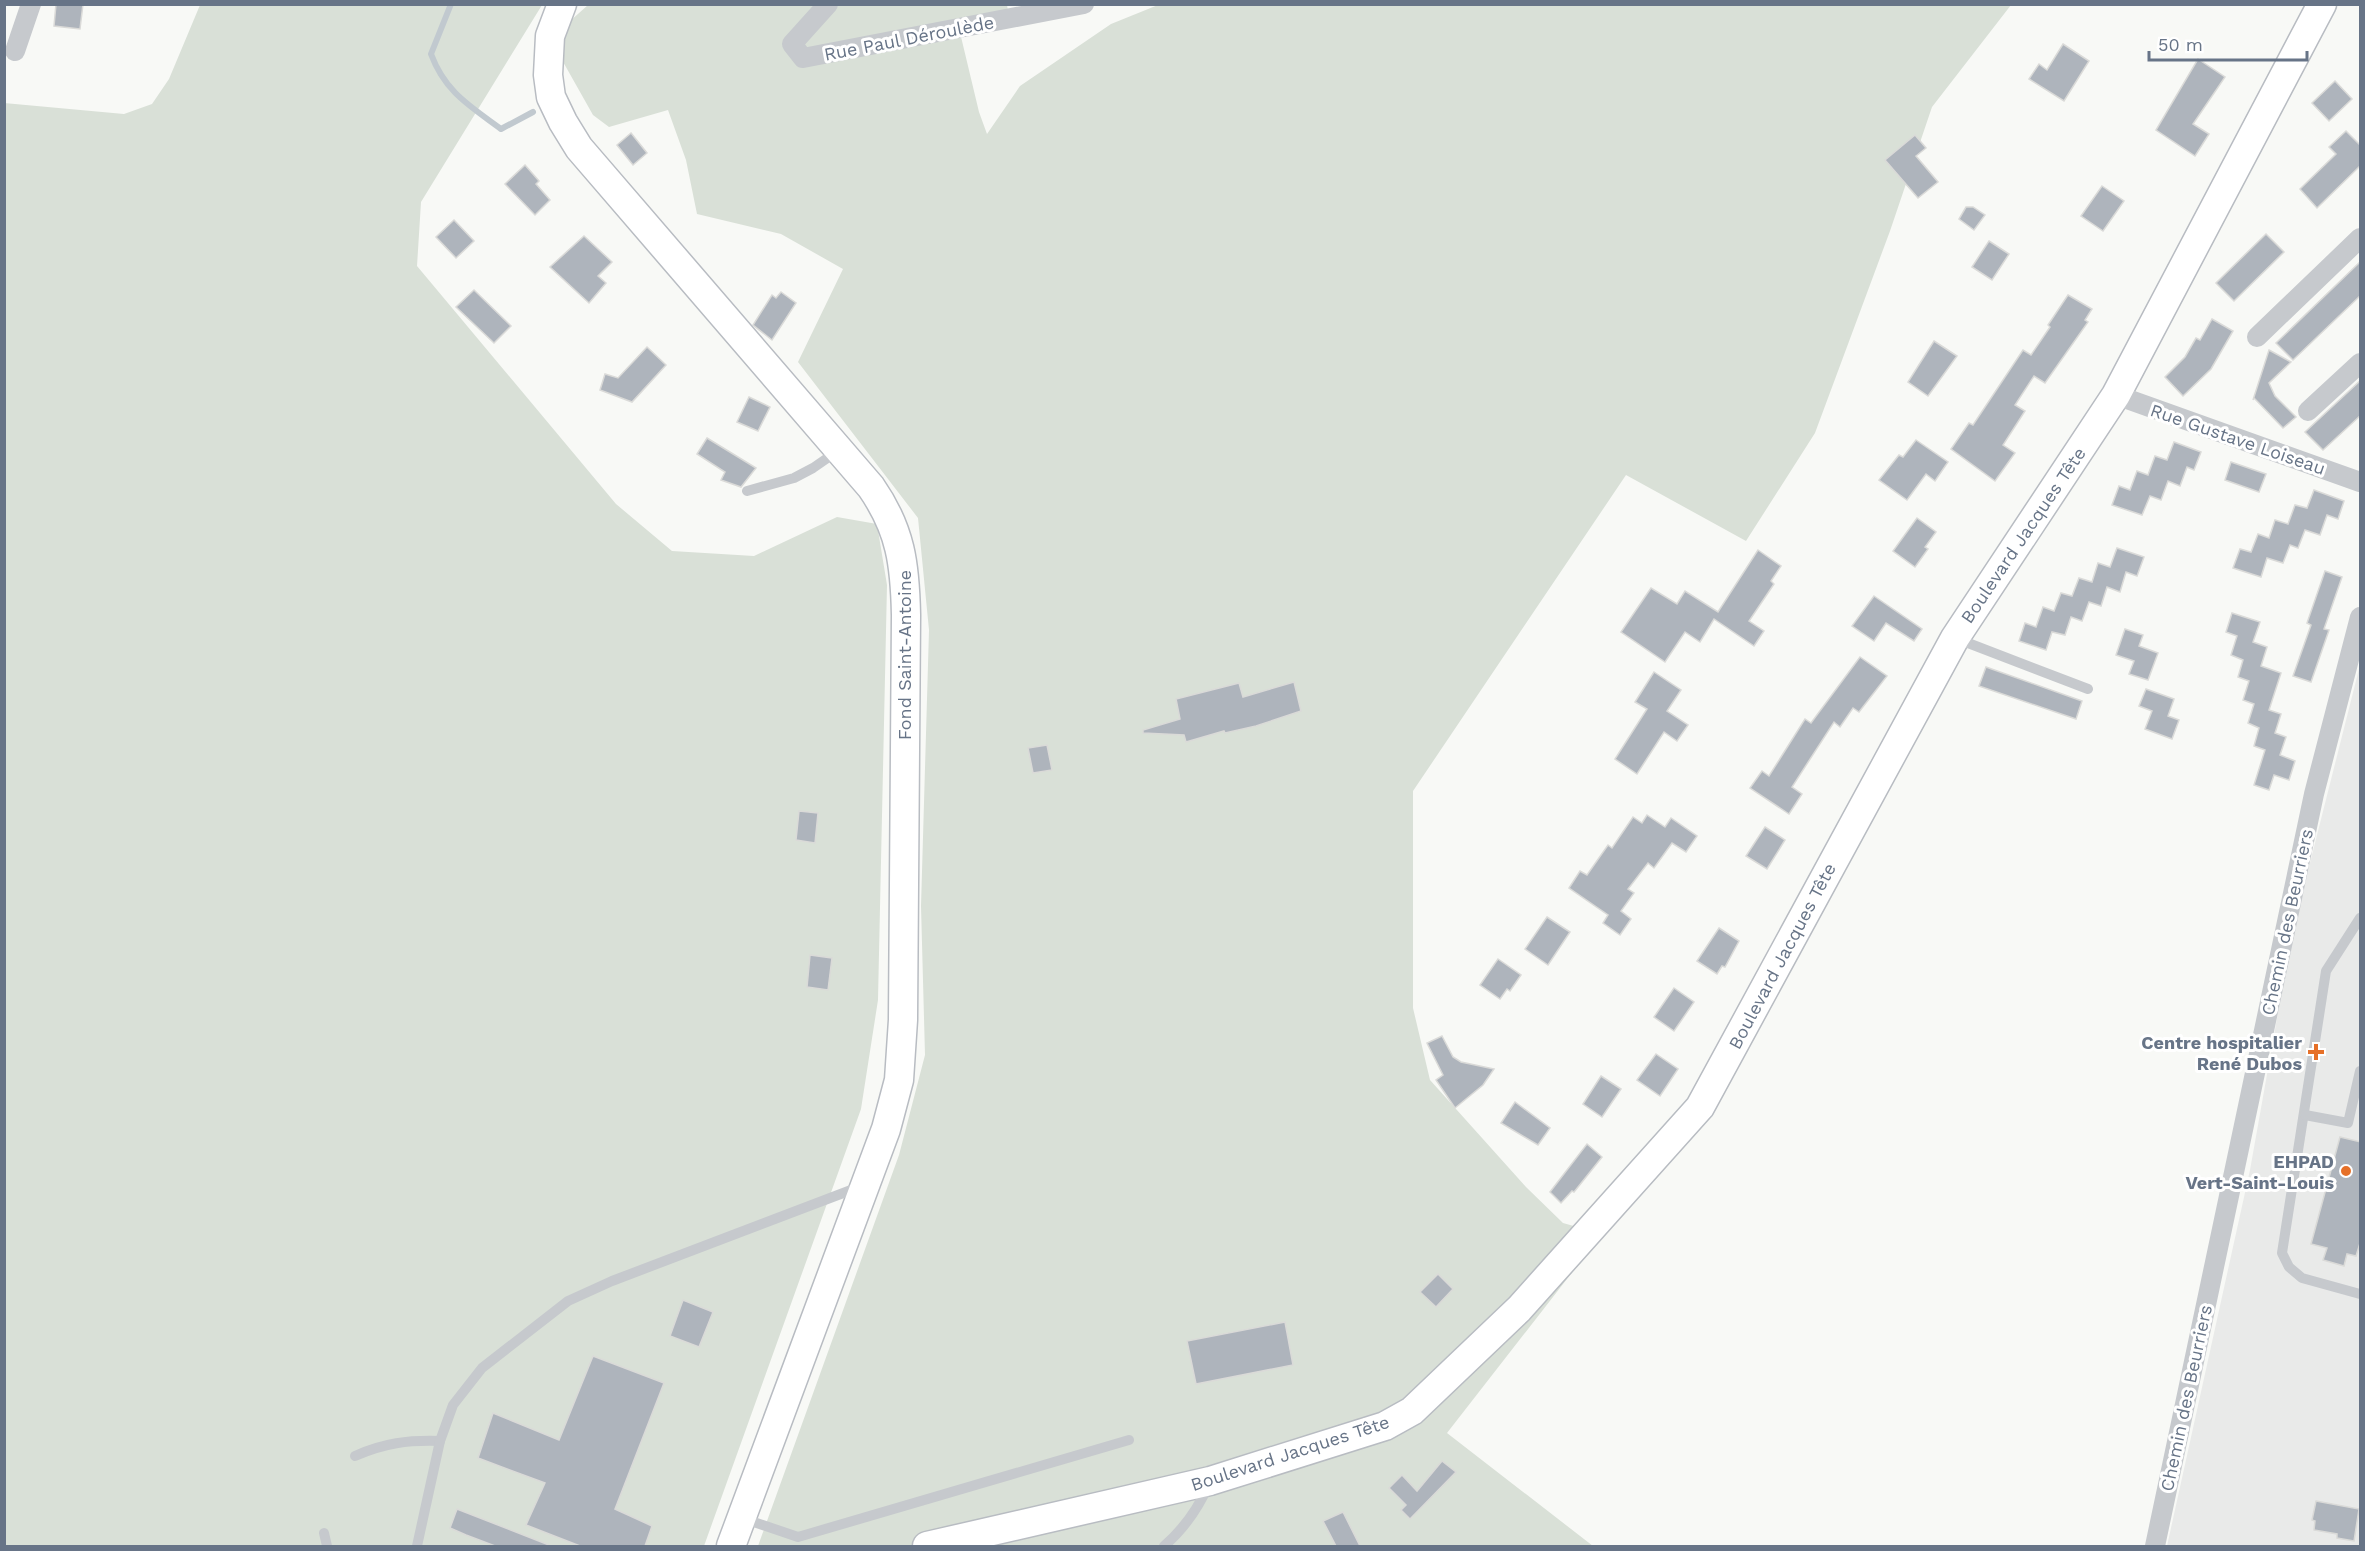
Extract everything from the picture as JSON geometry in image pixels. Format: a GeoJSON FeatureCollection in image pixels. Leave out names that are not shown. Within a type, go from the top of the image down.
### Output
{"type":"FeatureCollection","features":[{"type":"Feature","properties":{"kind":"street"},"geometry":{"type":"LineString","coordinates":[[15,51],[32,4]]}},
{"type":"Feature","properties":{"kind":"street","name":"Fond Saint-Antoine"},"geometry":{"type":"LineString","coordinates":[[562,4],[550,36],[548,75],[551,98],[563,122],[579,148],[840,449],[881,502],[894,531],[904,567],[906,615],[902,1054],[899,1080],[892,1109],[866,1185],[731,1546]]}},
{"type":"Feature","properties":{"kind":"street","name":"Rue Paul Déroulède"},"geometry":{"type":"LineString","coordinates":[[828,4],[792,44],[803,58],[1084,4]]}},
{"type":"Feature","properties":{"kind":"street","name":"Boulevard Jacques Tête"},"geometry":{"type":"LineString","coordinates":[[927,1546],[1210,1481],[1385,1426],[1412,1411],[1519,1309],[1700,1107],[1955,638],[2116,395],[2322,4]]}},
{"type":"Feature","properties":{"kind":"street"},"geometry":{"type":"LineString","coordinates":[[2257,338],[2361,238]]}},
{"type":"Feature","properties":{"kind":"street"},"geometry":{"type":"LineString","coordinates":[[2308,411],[2361,363]]}},
{"type":"Feature","properties":{"kind":"street","name":"Rue Gustave Loiseau"},"geometry":{"type":"LineString","coordinates":[[2116,395],[2361,482]]}},
{"type":"Feature","properties":{"kind":"street","name":"Chemin des Beurriers"},"geometry":{"type":"LineString","coordinates":[[2155,1546],[2314,795],[2361,617]]}},
{"type":"Feature","properties":{"kind":"lane"},"geometry":{"type":"LineString","coordinates":[[747,491],[794,478],[840,449]]}},
{"type":"Feature","properties":{"kind":"lane"},"geometry":{"type":"LineString","coordinates":[[1955,638],[2088,689]]}},
{"type":"Feature","properties":{"kind":"lane"},"geometry":{"type":"LineString","coordinates":[[2361,918],[2326,971],[2282,1252],[2289,1267],[2302,1278],[2361,1294]]}},
{"type":"Feature","properties":{"kind":"lane"},"geometry":{"type":"LineString","coordinates":[[2305,1115],[2348,1123],[2361,1071]]}},
{"type":"Feature","properties":{"kind":"lane"},"geometry":{"type":"LineString","coordinates":[[417,1546],[440,1441],[453,1405],[482,1368],[568,1301],[612,1281],[866,1185]]}},
{"type":"Feature","properties":{"kind":"lane"},"geometry":{"type":"LineString","coordinates":[[355,1456],[378,1446],[415,1440],[440,1441]]}},
{"type":"Feature","properties":{"kind":"lane"},"geometry":{"type":"LineString","coordinates":[[742,1518],[798,1537],[1129,1440]]}},
{"type":"Feature","properties":{"kind":"lane"},"geometry":{"type":"LineString","coordinates":[[1164,1546],[1177,1536],[1198,1510],[1210,1481]]}},
{"type":"Feature","properties":{"kind":"lane"},"geometry":{"type":"LineString","coordinates":[[324,1533],[327,1546]]}},
{"type":"Feature","properties":{"kind":"shaded area"},"geometry":{"type":"Polygon","coordinates":[[[200,5],[542,5],[421,202],[417,266],[616,504],[672,551],[754,556],[837,517],[877,524],[887,585],[878,1000],[861,1109],[704,1546],[5,1546],[4,103],[124,114],[152,104],[169,79],[200,5]]]}},
{"type":"Feature","properties":{"kind":"shaded area"},"geometry":{"type":"Polygon","coordinates":[[[588,5],[1007,5],[1008,11],[957,20],[979,112],[987,134],[1020,86],[1111,24],[1158,5],[2011,5],[1932,107],[1890,231],[1815,433],[1746,541],[1626,475],[1413,791],[1413,1008],[1430,1080],[1526,1187],[1563,1223],[1602,1234],[1447,1433],[1593,1546],[758,1546],[899,1155],[925,1055],[921,906],[929,630],[918,518],[798,362],[843,269],[781,234],[697,214],[686,160],[668,110],[609,127],[593,115],[562,60],[560,30],[588,5]]]}},
{"type":"Feature","properties":{"kind":"shaded area","name":"Centre hospitalier René Dubos"},"geometry":{"type":"Polygon","coordinates":[[[2360,665],[2360,1546],[2167,1546],[2250,1170],[2292,934],[2360,665]]]}},
{"type":"Feature","properties":{"kind":"building"},"geometry":{"type":"Polygon","coordinates":[[[56,4],[83,4],[80,29],[54,26],[56,4]]]}},
{"type":"Feature","properties":{"kind":"building"},"geometry":{"type":"Polygon","coordinates":[[[2063,44],[2089,61],[2064,101],[2029,79],[2039,64],[2047,70],[2063,44]]]}},
{"type":"Feature","properties":{"kind":"building"},"geometry":{"type":"Polygon","coordinates":[[[2198,59],[2225,77],[2193,124],[2209,134],[2195,156],[2156,130],[2198,59]]]}},
{"type":"Feature","properties":{"kind":"building"},"geometry":{"type":"Polygon","coordinates":[[[2335,81],[2352,99],[2329,121],[2312,103],[2335,81]]]}},
{"type":"Feature","properties":{"kind":"building"},"geometry":{"type":"Polygon","coordinates":[[[2346,131],[2361,146],[2361,165],[2317,208],[2300,189],[2336,154],[2329,147],[2346,131]]]}},
{"type":"Feature","properties":{"kind":"building"},"geometry":{"type":"Polygon","coordinates":[[[631,133],[647,153],[633,165],[617,145],[631,133]]]}},
{"type":"Feature","properties":{"kind":"building"},"geometry":{"type":"Polygon","coordinates":[[[1915,135],[1926,148],[1916,156],[1938,182],[1918,198],[1885,160],[1915,135]]]}},
{"type":"Feature","properties":{"kind":"building"},"geometry":{"type":"Polygon","coordinates":[[[525,165],[539,181],[536,184],[550,200],[535,215],[505,184],[525,165]]]}},
{"type":"Feature","properties":{"kind":"building"},"geometry":{"type":"Polygon","coordinates":[[[2102,186],[2124,201],[2103,231],[2081,216],[2102,186]]]}},
{"type":"Feature","properties":{"kind":"building"},"geometry":{"type":"Polygon","coordinates":[[[1966,207],[1973,207],[1985,215],[1974,230],[1959,219],[1966,207]]]}},
{"type":"Feature","properties":{"kind":"building"},"geometry":{"type":"Polygon","coordinates":[[[454,220],[474,241],[456,258],[436,237],[454,220]]]}},
{"type":"Feature","properties":{"kind":"building"},"geometry":{"type":"Polygon","coordinates":[[[2266,234],[2284,252],[2234,301],[2216,283],[2266,234]]]}},
{"type":"Feature","properties":{"kind":"building"},"geometry":{"type":"Polygon","coordinates":[[[584,236],[612,262],[598,276],[606,283],[589,303],[550,267],[584,236]]]}},
{"type":"Feature","properties":{"kind":"building"},"geometry":{"type":"Polygon","coordinates":[[[1989,241],[2009,254],[1992,280],[1972,267],[1989,241]]]}},
{"type":"Feature","properties":{"kind":"building"},"geometry":{"type":"Polygon","coordinates":[[[2361,261],[2361,295],[2293,360],[2276,343],[2361,261]]]}},
{"type":"Feature","properties":{"kind":"building"},"geometry":{"type":"Polygon","coordinates":[[[474,290],[511,326],[494,343],[456,307],[474,290]]]}},
{"type":"Feature","properties":{"kind":"building"},"geometry":{"type":"Polygon","coordinates":[[[781,292],[796,303],[772,340],[753,325],[772,295],[776,298],[781,292]]]}},
{"type":"Feature","properties":{"kind":"building"},"geometry":{"type":"Polygon","coordinates":[[[2068,295],[2092,309],[2085,320],[2088,322],[2045,383],[2034,376],[2015,405],[2025,411],[2003,445],[2015,453],[1995,481],[1951,449],[1969,423],[1973,425],[2023,350],[2031,355],[2068,295]]]}},
{"type":"Feature","properties":{"kind":"building"},"geometry":{"type":"Polygon","coordinates":[[[2212,319],[2233,331],[2211,369],[2183,396],[2165,377],[2185,357],[2196,338],[2200,340],[2212,319]]]}},
{"type":"Feature","properties":{"kind":"building"},"geometry":{"type":"Polygon","coordinates":[[[1934,341],[1957,356],[1928,396],[1908,382],[1934,341]]]}},
{"type":"Feature","properties":{"kind":"building"},"geometry":{"type":"Polygon","coordinates":[[[647,347],[666,365],[632,402],[600,390],[605,374],[618,378],[647,347]]]}},
{"type":"Feature","properties":{"kind":"building"},"geometry":{"type":"Polygon","coordinates":[[[2269,350],[2291,362],[2269,383],[2275,396],[2296,417],[2283,428],[2254,398],[2253,400],[2269,350]]]}},
{"type":"Feature","properties":{"kind":"building"},"geometry":{"type":"Polygon","coordinates":[[[2361,380],[2361,415],[2323,450],[2305,432],[2361,380]]]}},
{"type":"Feature","properties":{"kind":"building"},"geometry":{"type":"Polygon","coordinates":[[[749,397],[770,407],[758,431],[737,422],[749,397]]]}},
{"type":"Feature","properties":{"kind":"building"},"geometry":{"type":"Polygon","coordinates":[[[707,438],[756,468],[741,487],[721,480],[725,472],[697,454],[707,438]]]}},
{"type":"Feature","properties":{"kind":"building"},"geometry":{"type":"Polygon","coordinates":[[[1916,440],[1948,462],[1935,481],[1926,474],[1907,500],[1879,480],[1899,455],[1903,457],[1916,440]]]}},
{"type":"Feature","properties":{"kind":"building"},"geometry":{"type":"Polygon","coordinates":[[[2174,442],[2201,452],[2194,470],[2187,467],[2180,486],[2168,481],[2161,500],[2150,496],[2142,515],[2112,505],[2119,486],[2130,490],[2137,471],[2148,475],[2155,456],[2167,460],[2174,442]]]}},
{"type":"Feature","properties":{"kind":"building"},"geometry":{"type":"Polygon","coordinates":[[[2231,462],[2266,474],[2259,492],[2225,480],[2231,462]]]}},
{"type":"Feature","properties":{"kind":"building"},"geometry":{"type":"Polygon","coordinates":[[[2314,490],[2344,501],[2338,519],[2327,515],[2320,535],[2305,530],[2298,548],[2290,545],[2283,563],[2267,558],[2261,577],[2233,568],[2240,549],[2251,552],[2258,534],[2269,538],[2275,520],[2288,524],[2295,505],[2307,508],[2314,490]]]}},
{"type":"Feature","properties":{"kind":"building"},"geometry":{"type":"Polygon","coordinates":[[[1917,518],[1936,532],[1925,547],[1928,549],[1915,567],[1893,551],[1917,518]]]}},
{"type":"Feature","properties":{"kind":"building"},"geometry":{"type":"Polygon","coordinates":[[[2117,548],[2144,557],[2137,576],[2126,572],[2120,592],[2107,587],[2101,606],[2089,602],[2082,621],[2071,617],[2065,635],[2052,632],[2046,650],[2019,641],[2025,623],[2036,627],[2043,607],[2054,611],[2061,593],[2072,596],[2079,578],[2092,582],[2098,563],[2110,567],[2117,548]]]}},
{"type":"Feature","properties":{"kind":"building"},"geometry":{"type":"Polygon","coordinates":[[[1758,550],[1781,566],[1771,581],[1774,584],[1749,621],[1764,631],[1754,646],[1714,619],[1700,642],[1685,632],[1665,662],[1621,632],[1651,588],[1677,604],[1685,591],[1718,612],[1758,550]]]}},
{"type":"Feature","properties":{"kind":"building"},"geometry":{"type":"Polygon","coordinates":[[[2325,571],[2342,577],[2324,629],[2329,630],[2311,682],[2293,676],[2311,625],[2307,623],[2325,571]]]}},
{"type":"Feature","properties":{"kind":"building"},"geometry":{"type":"Polygon","coordinates":[[[1874,596],[1922,629],[1914,641],[1886,623],[1874,641],[1852,626],[1874,596]]]}},
{"type":"Feature","properties":{"kind":"building"},"geometry":{"type":"Polygon","coordinates":[[[2232,613],[2260,622],[2253,642],[2267,647],[2261,666],[2281,673],[2269,710],[2281,714],[2275,733],[2286,737],[2280,755],[2295,761],[2289,780],[2274,775],[2269,790],[2254,785],[2265,750],[2254,746],[2259,728],[2248,723],[2254,704],[2243,700],[2249,681],[2238,677],[2243,660],[2231,655],[2237,636],[2226,632],[2232,613]]]}},
{"type":"Feature","properties":{"kind":"building"},"geometry":{"type":"Polygon","coordinates":[[[2125,629],[2143,635],[2139,646],[2158,653],[2148,680],[2129,674],[2134,661],[2116,655],[2125,629]]]}},
{"type":"Feature","properties":{"kind":"building"},"geometry":{"type":"Polygon","coordinates":[[[1860,657],[1887,676],[1859,712],[1853,708],[1840,727],[1834,722],[1792,787],[1802,794],[1789,814],[1750,788],[1762,771],[1769,776],[1805,719],[1811,723],[1860,657]]]}},
{"type":"Feature","properties":{"kind":"building"},"geometry":{"type":"Polygon","coordinates":[[[1986,667],[2082,701],[2076,719],[1979,686],[1986,667]]]}},
{"type":"Feature","properties":{"kind":"building"},"geometry":{"type":"Polygon","coordinates":[[[1654,672],[1681,690],[1667,711],[1688,725],[1677,741],[1664,732],[1637,774],[1615,759],[1647,709],[1635,702],[1654,672]]]}},
{"type":"Feature","properties":{"kind":"building"},"geometry":{"type":"Polygon","coordinates":[[[1294,682],[1301,711],[1256,726],[1225,733],[1224,731],[1186,742],[1184,735],[1143,733],[1143,730],[1180,719],[1176,699],[1239,683],[1243,697],[1294,682]]]}},
{"type":"Feature","properties":{"kind":"building"},"geometry":{"type":"Polygon","coordinates":[[[2146,689],[2174,699],[2168,716],[2179,720],[2172,739],[2145,729],[2152,711],[2139,706],[2146,689]]]}},
{"type":"Feature","properties":{"kind":"building"},"geometry":{"type":"Polygon","coordinates":[[[1047,745],[1052,770],[1033,773],[1028,748],[1047,745]]]}},
{"type":"Feature","properties":{"kind":"building"},"geometry":{"type":"Polygon","coordinates":[[[799,811],[818,813],[815,843],[796,840],[799,811]]]}},
{"type":"Feature","properties":{"kind":"building"},"geometry":{"type":"Polygon","coordinates":[[[1647,815],[1665,827],[1671,818],[1697,836],[1686,852],[1672,843],[1654,868],[1648,863],[1628,889],[1634,893],[1621,911],[1631,919],[1620,935],[1603,923],[1608,915],[1569,888],[1580,871],[1587,875],[1608,845],[1612,848],[1633,817],[1642,823],[1647,815]]]}},
{"type":"Feature","properties":{"kind":"building"},"geometry":{"type":"Polygon","coordinates":[[[1765,827],[1785,840],[1767,869],[1746,856],[1765,827]]]}},
{"type":"Feature","properties":{"kind":"building"},"geometry":{"type":"Polygon","coordinates":[[[1547,917],[1570,932],[1548,965],[1525,949],[1547,917]]]}},
{"type":"Feature","properties":{"kind":"building"},"geometry":{"type":"Polygon","coordinates":[[[1719,928],[1739,941],[1725,967],[1722,966],[1717,974],[1697,961],[1719,928]]]}},
{"type":"Feature","properties":{"kind":"building"},"geometry":{"type":"Polygon","coordinates":[[[810,955],[832,958],[828,990],[807,987],[810,955]]]}},
{"type":"Feature","properties":{"kind":"building"},"geometry":{"type":"Polygon","coordinates":[[[1498,959],[1521,975],[1510,991],[1507,989],[1500,999],[1480,985],[1498,959]]]}},
{"type":"Feature","properties":{"kind":"building"},"geometry":{"type":"Polygon","coordinates":[[[1674,988],[1694,1002],[1674,1031],[1654,1017],[1674,988]]]}},
{"type":"Feature","properties":{"kind":"building"},"geometry":{"type":"Polygon","coordinates":[[[1442,1036],[1453,1057],[1461,1062],[1494,1069],[1483,1085],[1455,1108],[1436,1080],[1443,1075],[1427,1043],[1442,1036]]]}},
{"type":"Feature","properties":{"kind":"building"},"geometry":{"type":"Polygon","coordinates":[[[1656,1054],[1678,1069],[1660,1096],[1637,1080],[1656,1054]]]}},
{"type":"Feature","properties":{"kind":"building"},"geometry":{"type":"Polygon","coordinates":[[[1601,1076],[1621,1089],[1602,1117],[1583,1104],[1601,1076]]]}},
{"type":"Feature","properties":{"kind":"building"},"geometry":{"type":"Polygon","coordinates":[[[1515,1102],[1550,1128],[1538,1145],[1501,1123],[1515,1102]]]}},
{"type":"Feature","properties":{"kind":"building","name":"EHPAD Vert-Saint-Louis"},"geometry":{"type":"Polygon","coordinates":[[[2340,1137],[2361,1142],[2361,1240],[2356,1256],[2347,1254],[2344,1266],[2323,1260],[2327,1248],[2311,1244],[2340,1137]]]}},
{"type":"Feature","properties":{"kind":"building"},"geometry":{"type":"Polygon","coordinates":[[[1587,1144],[1602,1157],[1574,1192],[1572,1191],[1561,1203],[1550,1192],[1587,1144]]]}},
{"type":"Feature","properties":{"kind":"building"},"geometry":{"type":"Polygon","coordinates":[[[1438,1274],[1453,1289],[1436,1307],[1420,1292],[1438,1274]]]}},
{"type":"Feature","properties":{"kind":"building"},"geometry":{"type":"Polygon","coordinates":[[[683,1300],[713,1312],[699,1347],[670,1336],[683,1300]]]}},
{"type":"Feature","properties":{"kind":"building"},"geometry":{"type":"Polygon","coordinates":[[[1285,1322],[1293,1365],[1196,1384],[1187,1341],[1285,1322]]]}},
{"type":"Feature","properties":{"kind":"building"},"geometry":{"type":"Polygon","coordinates":[[[593,1356],[664,1383],[615,1509],[652,1526],[645,1546],[580,1546],[526,1525],[545,1483],[478,1458],[493,1413],[559,1440],[593,1356]]]}},
{"type":"Feature","properties":{"kind":"building"},"geometry":{"type":"Polygon","coordinates":[[[1442,1461],[1456,1472],[1410,1519],[1401,1510],[1406,1505],[1389,1488],[1402,1475],[1417,1491],[1442,1461]]]}},
{"type":"Feature","properties":{"kind":"building"},"geometry":{"type":"Polygon","coordinates":[[[2316,1501],[2359,1509],[2354,1541],[2337,1538],[2337,1534],[2314,1530],[2315,1521],[2312,1520],[2316,1501]]]}},
{"type":"Feature","properties":{"kind":"building"},"geometry":{"type":"Polygon","coordinates":[[[457,1509],[549,1545],[495,1546],[466,1535],[450,1528],[457,1509]]]}},
{"type":"Feature","properties":{"kind":"building"},"geometry":{"type":"Polygon","coordinates":[[[1343,1512],[1360,1546],[1336,1546],[1323,1521],[1343,1512]]]}},
{"type":"Feature","properties":{"kind":"waterway"},"geometry":{"type":"LineString","coordinates":[[451,4],[431,54],[443,79],[460,97],[501,129],[533,112]]}},
{"type":"Feature","properties":{"kind":"place","name":"Centre hospitalier René Dubos"},"geometry":{"type":"Point","coordinates":[2316,1052]}},
{"type":"Feature","properties":{"kind":"place","name":"EHPAD Vert-Saint-Louis"},"geometry":{"type":"Point","coordinates":[2346,1171]}}]}
